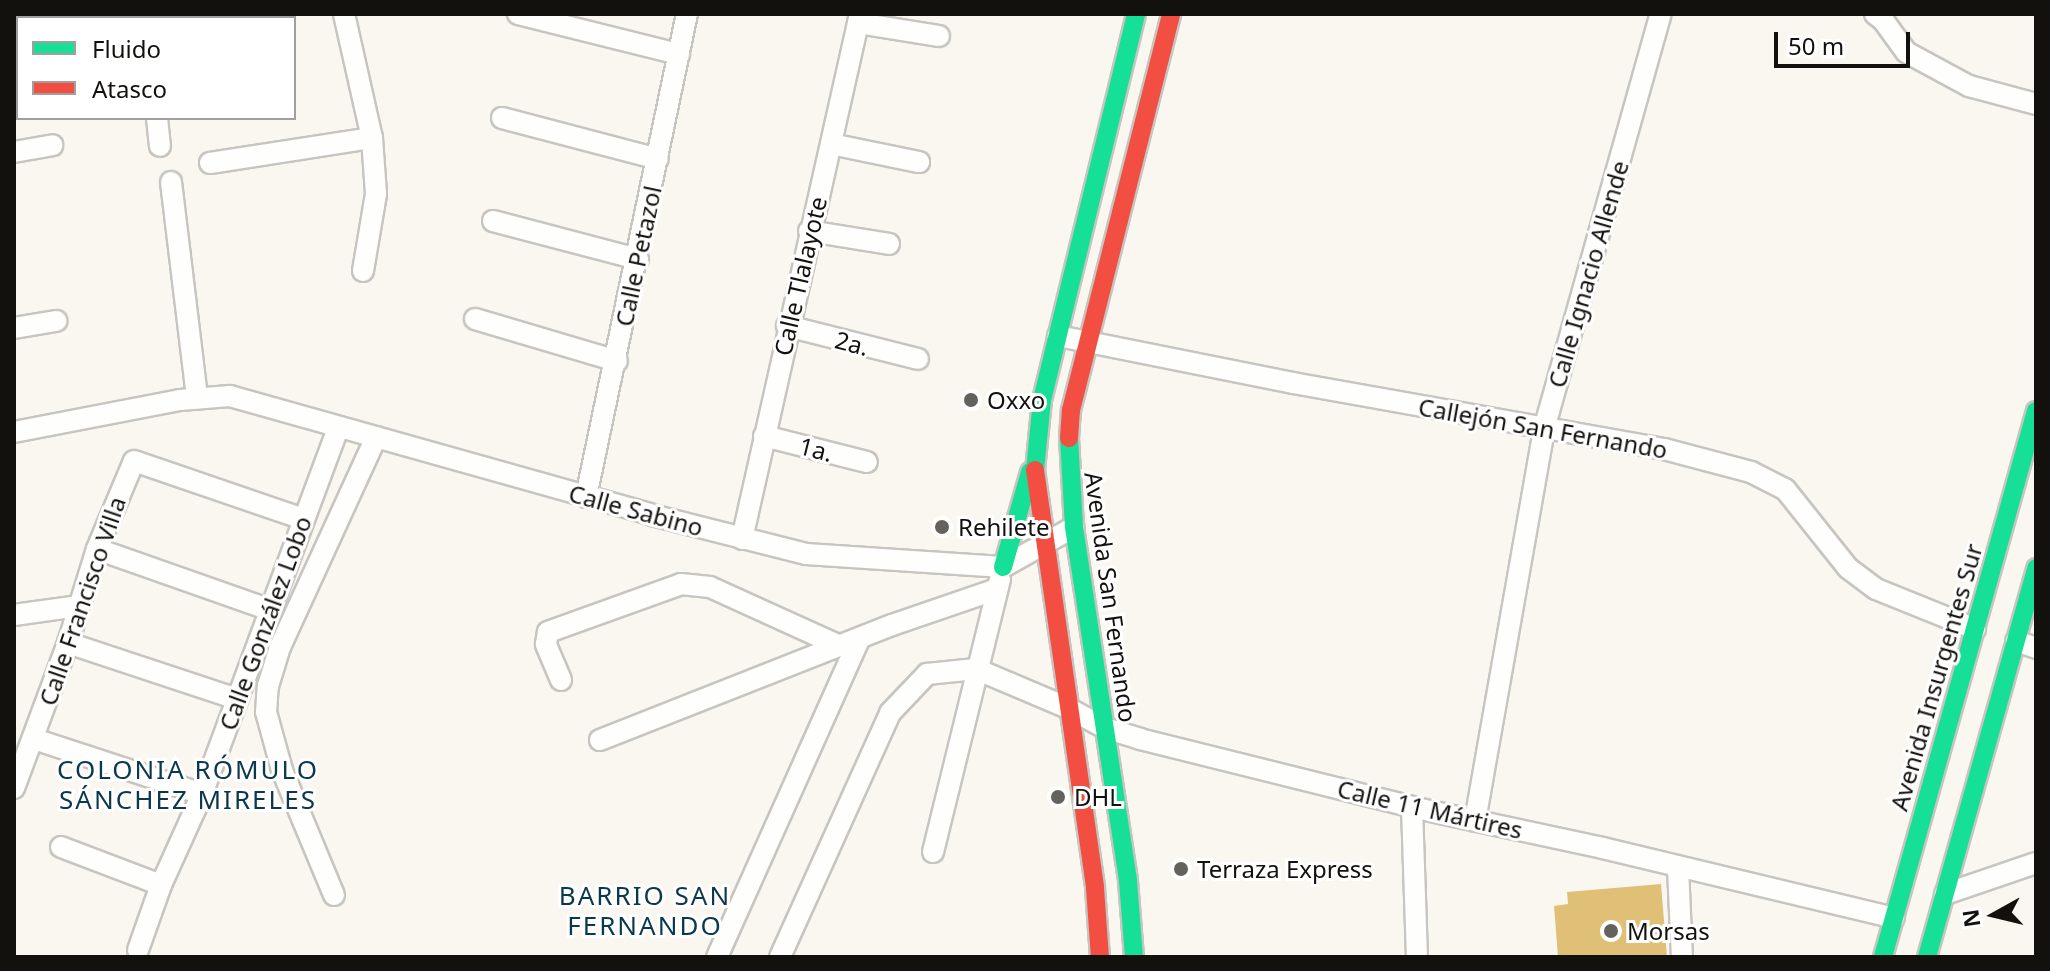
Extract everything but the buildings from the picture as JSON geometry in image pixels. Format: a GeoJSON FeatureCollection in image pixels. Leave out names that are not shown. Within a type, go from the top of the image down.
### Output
{"type":"FeatureCollection","features":[{"type":"Feature","properties":{"kind":"main road"},"geometry":{"type":"LineString","coordinates":[[1003,567],[1033,460],[1042,400],[1136,14]]}},
{"type":"Feature","properties":{"kind":"main road","name":"Avenida San Fernando"},"geometry":{"type":"LineString","coordinates":[[1134,957],[1128,881],[1074,527],[1068,459],[1071,410],[1171,14]]}},
{"type":"Feature","properties":{"kind":"main road","name":"Avenida Insurgentes Sur"},"geometry":{"type":"LineString","coordinates":[[1883,957],[2036,411]]}},
{"type":"Feature","properties":{"kind":"main road"},"geometry":{"type":"LineString","coordinates":[[1033,460],[1095,888],[1100,957]]}},
{"type":"Feature","properties":{"kind":"main road"},"geometry":{"type":"LineString","coordinates":[[1927,957],[2036,568]]}},
{"type":"Feature","properties":{"kind":"street"},"geometry":{"type":"LineString","coordinates":[[344,14],[372,138],[376,194],[363,271]]}},
{"type":"Feature","properties":{"kind":"street"},"geometry":{"type":"LineString","coordinates":[[518,14],[679,54]]}},
{"type":"Feature","properties":{"kind":"street","name":"Calle Petazol"},"geometry":{"type":"LineString","coordinates":[[586,497],[617,361],[687,14]]}},
{"type":"Feature","properties":{"kind":"street","name":"Calle Ignacio Allende"},"geometry":{"type":"LineString","coordinates":[[1475,821],[1544,429],[1661,14]]}},
{"type":"Feature","properties":{"kind":"street"},"geometry":{"type":"LineString","coordinates":[[1875,14],[1883,20],[1906,52],[1969,86],[2036,104]]}},
{"type":"Feature","properties":{"kind":"street"},"geometry":{"type":"LineString","coordinates":[[859,18],[939,36]]}},
{"type":"Feature","properties":{"kind":"street","name":"Calle Tlalayote"},"geometry":{"type":"LineString","coordinates":[[742,539],[787,326],[859,18]]}},
{"type":"Feature","properties":{"kind":"street"},"geometry":{"type":"LineString","coordinates":[[502,118],[658,159]]}},
{"type":"Feature","properties":{"kind":"street"},"geometry":{"type":"LineString","coordinates":[[157,120],[160,146]]}},
{"type":"Feature","properties":{"kind":"street"},"geometry":{"type":"LineString","coordinates":[[210,163],[372,138]]}},
{"type":"Feature","properties":{"kind":"street"},"geometry":{"type":"LineString","coordinates":[[831,144],[919,162]]}},
{"type":"Feature","properties":{"kind":"street"},"geometry":{"type":"LineString","coordinates":[[14,152],[52,145]]}},
{"type":"Feature","properties":{"kind":"street"},"geometry":{"type":"LineString","coordinates":[[171,182],[197,398]]}},
{"type":"Feature","properties":{"kind":"street"},"geometry":{"type":"LineString","coordinates":[[493,221],[638,259]]}},
{"type":"Feature","properties":{"kind":"street"},"geometry":{"type":"LineString","coordinates":[[809,231],[889,244]]}},
{"type":"Feature","properties":{"kind":"street"},"geometry":{"type":"LineString","coordinates":[[475,319],[617,361]]}},
{"type":"Feature","properties":{"kind":"street"},"geometry":{"type":"LineString","coordinates":[[14,328],[56,321]]}},
{"type":"Feature","properties":{"kind":"street","name":"2a."},"geometry":{"type":"LineString","coordinates":[[787,326],[918,359]]}},
{"type":"Feature","properties":{"kind":"street","name":"Callejón San Fernando"},"geometry":{"type":"LineString","coordinates":[[1058,336],[1664,449],[1751,472],[1785,489],[1848,568],[1876,589],[1975,629]]}},
{"type":"Feature","properties":{"kind":"street","name":"Calle Sabino"},"geometry":{"type":"LineString","coordinates":[[14,432],[197,398],[230,396],[586,497],[806,554],[1003,567]]}},
{"type":"Feature","properties":{"kind":"street","name":"Calle González Lobo"},"geometry":{"type":"LineString","coordinates":[[138,950],[161,885],[202,794],[338,428]]}},
{"type":"Feature","properties":{"kind":"street","name":"1a."},"geometry":{"type":"LineString","coordinates":[[764,436],[867,462]]}},
{"type":"Feature","properties":{"kind":"street"},"geometry":{"type":"LineString","coordinates":[[334,895],[282,770],[266,712],[268,686],[280,647],[376,437]]}},
{"type":"Feature","properties":{"kind":"street","name":"Calle Francisco Villa"},"geometry":{"type":"LineString","coordinates":[[15,788],[68,643],[97,549],[134,461],[303,519]]}},
{"type":"Feature","properties":{"kind":"street"},"geometry":{"type":"LineString","coordinates":[[933,852],[1003,567],[1074,527]]}},
{"type":"Feature","properties":{"kind":"street"},"geometry":{"type":"LineString","coordinates":[[97,549],[270,610]]}},
{"type":"Feature","properties":{"kind":"street"},"geometry":{"type":"LineString","coordinates":[[561,680],[546,644],[548,632],[681,584],[710,587],[849,643]]}},
{"type":"Feature","properties":{"kind":"street"},"geometry":{"type":"LineString","coordinates":[[600,740],[997,589]]}},
{"type":"Feature","properties":{"kind":"street"},"geometry":{"type":"LineString","coordinates":[[14,615],[79,606]]}},
{"type":"Feature","properties":{"kind":"street"},"geometry":{"type":"LineString","coordinates":[[2016,641],[2036,648]]}},
{"type":"Feature","properties":{"kind":"street"},"geometry":{"type":"LineString","coordinates":[[68,643],[237,699]]}},
{"type":"Feature","properties":{"kind":"street"},"geometry":{"type":"LineString","coordinates":[[717,957],[849,643]]}},
{"type":"Feature","properties":{"kind":"street"},"geometry":{"type":"LineString","coordinates":[[780,957],[890,713],[927,674],[976,669]]}},
{"type":"Feature","properties":{"kind":"street","name":"Calle 11 Mártires"},"geometry":{"type":"LineString","coordinates":[[976,669],[1068,708],[1105,728],[1412,807],[1894,918]]}},
{"type":"Feature","properties":{"kind":"street"},"geometry":{"type":"LineString","coordinates":[[34,739],[202,794]]}},
{"type":"Feature","properties":{"kind":"street"},"geometry":{"type":"LineString","coordinates":[[1412,807],[1417,957]]}},
{"type":"Feature","properties":{"kind":"street"},"geometry":{"type":"LineString","coordinates":[[61,847],[161,885]]}},
{"type":"Feature","properties":{"kind":"street"},"geometry":{"type":"LineString","coordinates":[[1945,894],[2036,863]]}},
{"type":"Feature","properties":{"kind":"street"},"geometry":{"type":"LineString","coordinates":[[1678,867],[1682,957]]}},
{"type":"Feature","properties":{"kind":"shaded area","name":"Morsas"},"geometry":{"type":"Polygon","coordinates":[[[1661,884],[1667,957],[1558,957],[1554,906],[1568,904],[1567,892],[1661,884]]]}},
{"type":"Feature","properties":{"kind":"traffic: fast"},"geometry":{"type":"LineString","coordinates":[[1035,470],[1042,400],[1136,14]]}},
{"type":"Feature","properties":{"kind":"traffic: fast"},"geometry":{"type":"LineString","coordinates":[[1883,957],[2036,411]]}},
{"type":"Feature","properties":{"kind":"traffic: fast"},"geometry":{"type":"LineString","coordinates":[[1069,438],[1074,527],[1128,881],[1134,957]]}},
{"type":"Feature","properties":{"kind":"traffic: fast"},"geometry":{"type":"LineString","coordinates":[[1003,567],[1030,472]]}},
{"type":"Feature","properties":{"kind":"traffic: fast"},"geometry":{"type":"LineString","coordinates":[[1927,957],[2036,568]]}},
{"type":"Feature","properties":{"kind":"traffic: jam"},"geometry":{"type":"LineString","coordinates":[[1069,438],[1071,410],[1171,14]]}},
{"type":"Feature","properties":{"kind":"traffic: jam"},"geometry":{"type":"LineString","coordinates":[[1035,470],[1095,888],[1100,957]]}},
{"type":"Feature","properties":{"kind":"place","name":"Oxxo"},"geometry":{"type":"Point","coordinates":[971,400]}},
{"type":"Feature","properties":{"kind":"place","name":"Rehilete"},"geometry":{"type":"Point","coordinates":[942,527]}},
{"type":"Feature","properties":{"kind":"place","name":"DHL"},"geometry":{"type":"Point","coordinates":[1058,797]}},
{"type":"Feature","properties":{"kind":"place","name":"Terraza Express"},"geometry":{"type":"Point","coordinates":[1181,869]}},
{"type":"Feature","properties":{"kind":"place","name":"Morsas"},"geometry":{"type":"Point","coordinates":[1611,931]}},
{"type":"Feature","properties":{"kind":"district","name":"COLONIA RÓMULO SÁNCHEZ MIRELES"},"geometry":{"type":"Point","coordinates":[188,785]}},
{"type":"Feature","properties":{"kind":"district","name":"BARRIO SAN FERNANDO"},"geometry":{"type":"Point","coordinates":[645,911]}}]}
